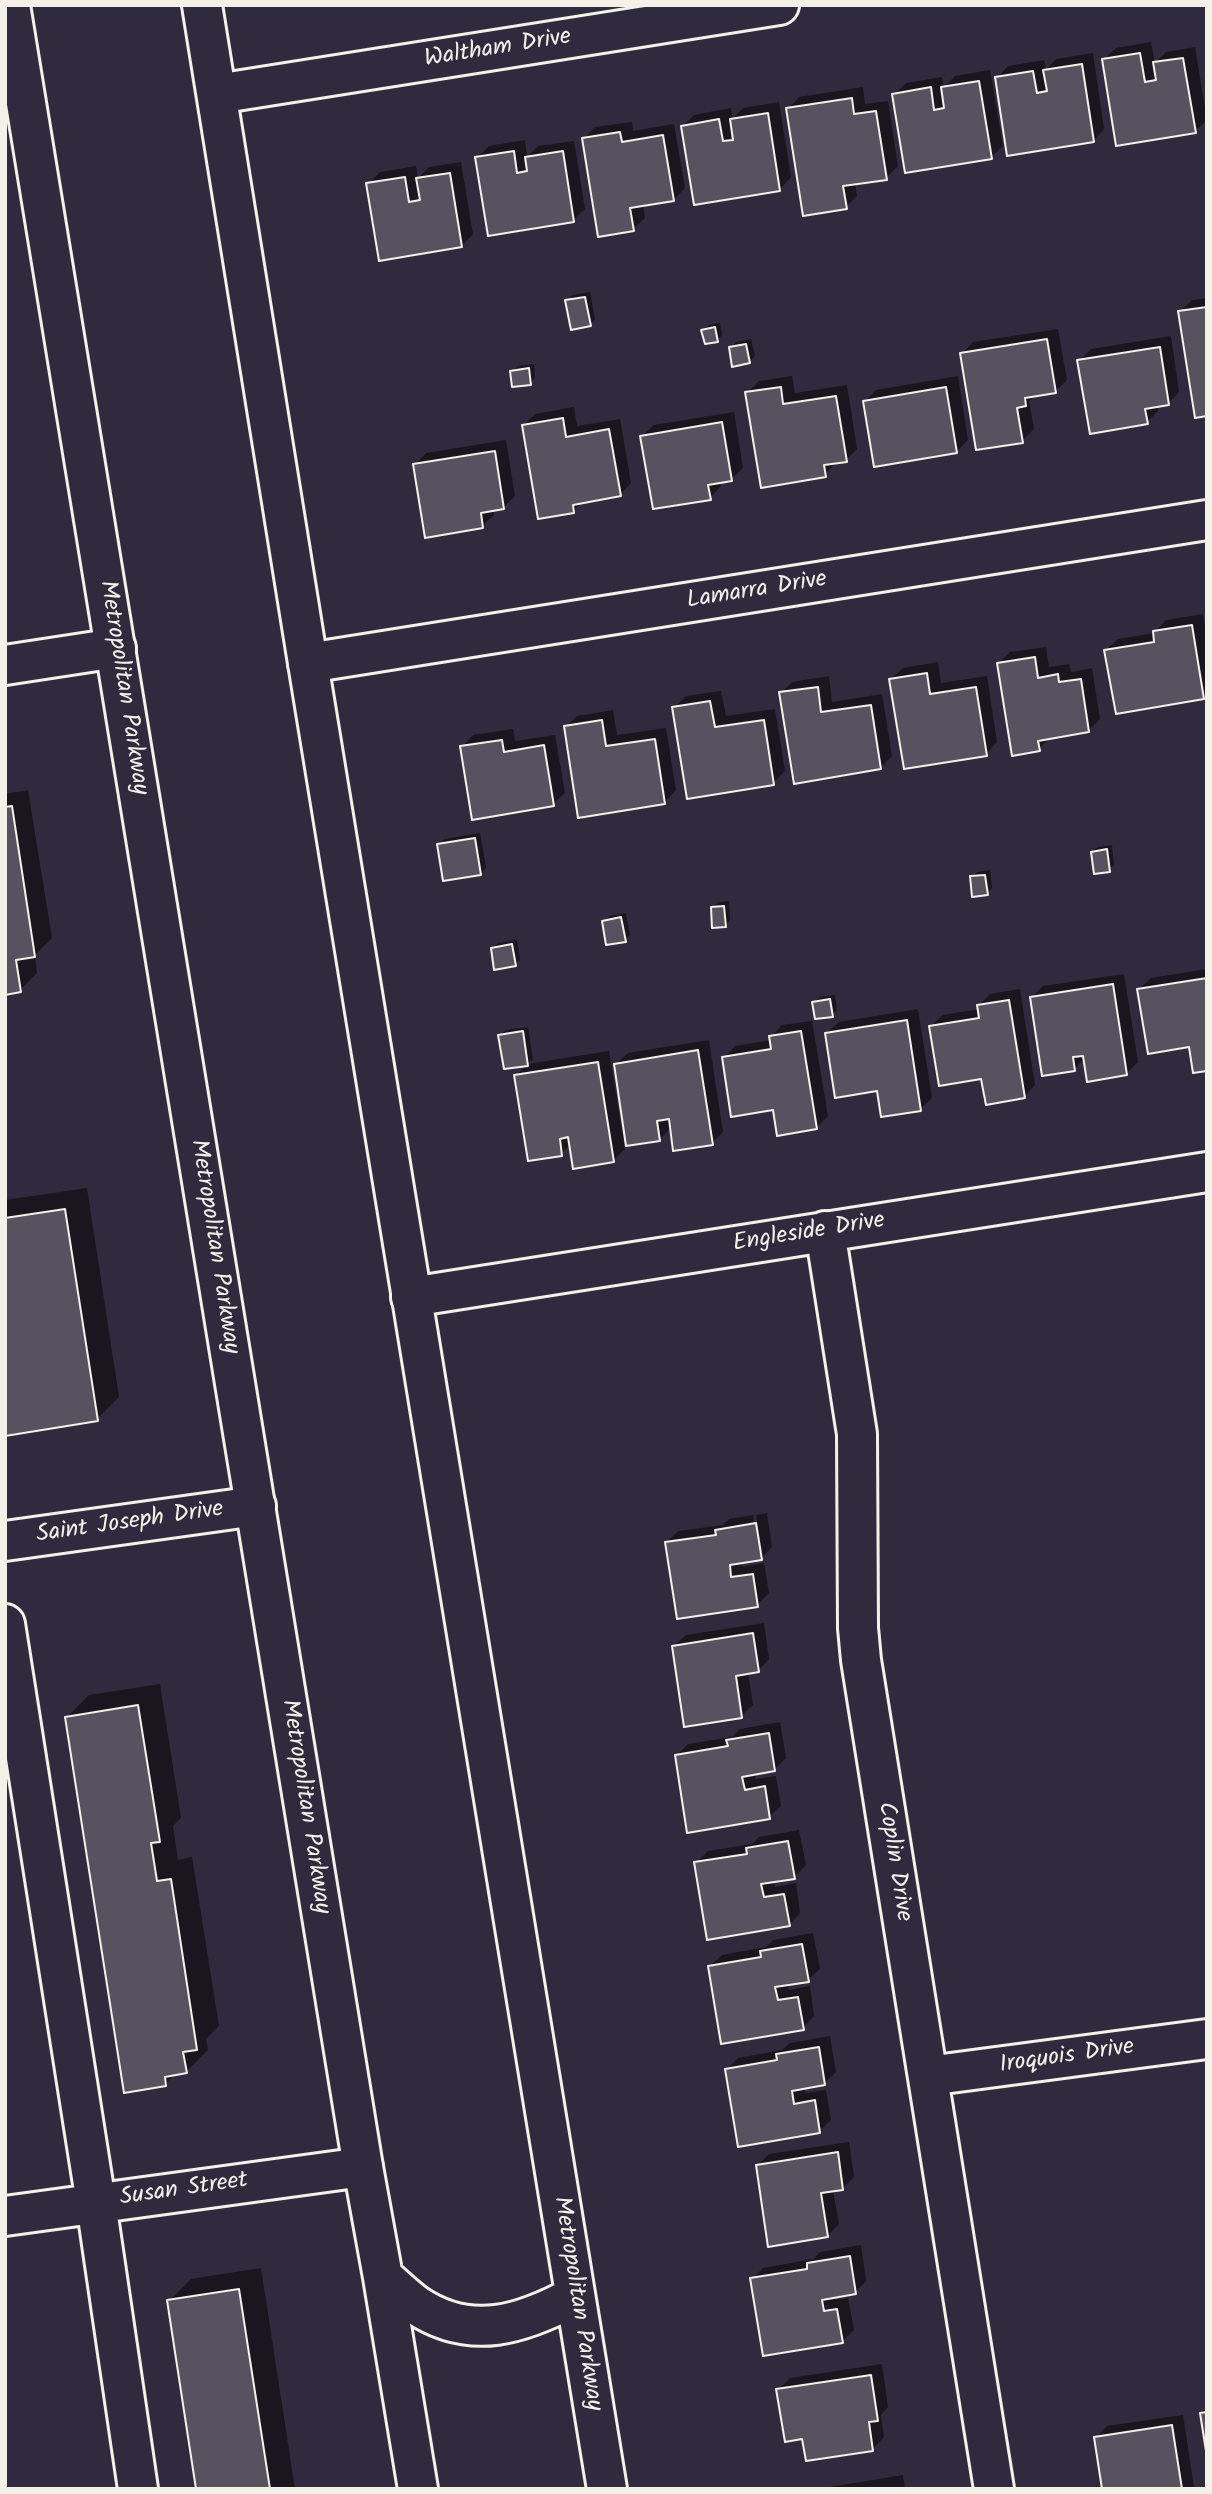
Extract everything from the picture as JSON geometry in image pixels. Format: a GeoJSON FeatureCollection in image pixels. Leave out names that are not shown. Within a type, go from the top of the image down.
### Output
{"type":"FeatureCollection","features":[{"type":"Feature","properties":{"kind":"main road","name":"Metropolitan Parkway"},"geometry":{"type":"LineString","coordinates":[[10,5],[418,2489]]}},
{"type":"Feature","properties":{"kind":"main road","name":"Metropolitan Parkway"},"geometry":{"type":"LineString","coordinates":[[202,5],[607,2489]]}},
{"type":"Feature","properties":{"kind":"main road","name":"Waltham Drive"},"geometry":{"type":"LineString","coordinates":[[217,94],[779,5]]}},
{"type":"Feature","properties":{"kind":"main road","name":"Lamarra Drive"},"geometry":{"type":"LineString","coordinates":[[308,663],[1207,520]]}},
{"type":"Feature","properties":{"kind":"main road"},"geometry":{"type":"LineString","coordinates":[[5,665],[116,649]]}},
{"type":"Feature","properties":{"kind":"main road","name":"Engleside Drive"},"geometry":{"type":"LineString","coordinates":[[411,1297],[1207,1172]]}},
{"type":"Feature","properties":{"kind":"main road","name":"Coplin Drive"},"geometry":{"type":"LineString","coordinates":[[825,1231],[857,1434],[858,1628],[861,1660],[994,2489]]}},
{"type":"Feature","properties":{"kind":"main road","name":"Saint Joseph Drive"},"geometry":{"type":"LineString","coordinates":[[5,1541],[256,1506]]}},
{"type":"Feature","properties":{"kind":"main road"},"geometry":{"type":"LineString","coordinates":[[5,1624],[138,2489]]}},
{"type":"Feature","properties":{"kind":"main road","name":"Iroquois Drive"},"geometry":{"type":"LineString","coordinates":[[928,2076],[1207,2039]]}},
{"type":"Feature","properties":{"kind":"main road","name":"Susan Street"},"geometry":{"type":"LineString","coordinates":[[5,2216],[363,2167]]}},
{"type":"Feature","properties":{"kind":"main road"},"geometry":{"type":"LineString","coordinates":[[383,2277],[417,2306],[444,2319],[475,2326],[507,2325],[540,2314],[575,2296]]}},
{"type":"Feature","properties":{"kind":"building"},"geometry":{"type":"Polygon","coordinates":[[[1140,53],[1145,82],[1156,80],[1153,62],[1183,58],[1196,133],[1116,146],[1102,59],[1140,53]]]}},
{"type":"Feature","properties":{"kind":"building"},"geometry":{"type":"Polygon","coordinates":[[[1082,64],[1094,142],[1007,156],[995,77],[1033,71],[1037,93],[1047,91],[1043,70],[1082,64]]]}},
{"type":"Feature","properties":{"kind":"building"},"geometry":{"type":"Polygon","coordinates":[[[979,81],[992,159],[905,173],[892,94],[931,87],[934,110],[944,108],[941,87],[979,81]]]}},
{"type":"Feature","properties":{"kind":"building"},"geometry":{"type":"Polygon","coordinates":[[[852,98],[854,114],[876,111],[887,180],[843,186],[847,209],[803,216],[786,108],[852,98]]]}},
{"type":"Feature","properties":{"kind":"building"},"geometry":{"type":"Polygon","coordinates":[[[768,113],[780,191],[694,205],[681,126],[719,119],[723,141],[733,140],[730,119],[768,113]]]}},
{"type":"Feature","properties":{"kind":"building"},"geometry":{"type":"Polygon","coordinates":[[[620,132],[622,142],[663,135],[674,201],[630,208],[634,231],[598,237],[582,138],[620,132]]]}},
{"type":"Feature","properties":{"kind":"building"},"geometry":{"type":"Polygon","coordinates":[[[514,151],[517,173],[527,171],[525,157],[563,151],[574,222],[488,236],[475,157],[514,151]]]}},
{"type":"Feature","properties":{"kind":"building"},"geometry":{"type":"Polygon","coordinates":[[[450,173],[462,247],[379,261],[366,183],[405,177],[409,202],[420,200],[416,178],[450,173]]]}},
{"type":"Feature","properties":{"kind":"building"},"geometry":{"type":"Polygon","coordinates":[[[585,297],[591,326],[571,330],[565,300],[585,297]]]}},
{"type":"Feature","properties":{"kind":"building"},"geometry":{"type":"Polygon","coordinates":[[[1207,307],[1207,416],[1195,418],[1178,311],[1207,307]]]}},
{"type":"Feature","properties":{"kind":"building"},"geometry":{"type":"Polygon","coordinates":[[[715,327],[718,342],[705,344],[701,330],[715,327]]]}},
{"type":"Feature","properties":{"kind":"building"},"geometry":{"type":"Polygon","coordinates":[[[1047,339],[1056,393],[1025,398],[1026,406],[1017,408],[1023,443],[976,450],[960,353],[1047,339]]]}},
{"type":"Feature","properties":{"kind":"building"},"geometry":{"type":"Polygon","coordinates":[[[746,344],[750,363],[732,367],[729,347],[746,344]]]}},
{"type":"Feature","properties":{"kind":"building"},"geometry":{"type":"Polygon","coordinates":[[[1160,347],[1169,405],[1145,409],[1148,424],[1090,434],[1077,360],[1160,347]]]}},
{"type":"Feature","properties":{"kind":"building"},"geometry":{"type":"Polygon","coordinates":[[[529,368],[531,385],[512,387],[510,371],[529,368]]]}},
{"type":"Feature","properties":{"kind":"building"},"geometry":{"type":"Polygon","coordinates":[[[781,387],[783,404],[836,396],[847,462],[824,465],[826,477],[761,488],[745,392],[781,387]]]}},
{"type":"Feature","properties":{"kind":"building"},"geometry":{"type":"Polygon","coordinates":[[[946,387],[957,453],[874,467],[863,401],[946,387]]]}},
{"type":"Feature","properties":{"kind":"building"},"geometry":{"type":"Polygon","coordinates":[[[563,418],[566,437],[609,429],[621,496],[573,505],[574,513],[538,519],[522,425],[563,418]]]}},
{"type":"Feature","properties":{"kind":"building"},"geometry":{"type":"Polygon","coordinates":[[[722,422],[732,481],[708,485],[711,500],[653,509],[640,436],[722,422]]]}},
{"type":"Feature","properties":{"kind":"building"},"geometry":{"type":"Polygon","coordinates":[[[495,451],[504,509],[481,513],[483,528],[425,538],[413,464],[495,451]]]}},
{"type":"Feature","properties":{"kind":"building"},"geometry":{"type":"Polygon","coordinates":[[[1192,625],[1204,699],[1116,714],[1104,650],[1154,642],[1153,631],[1192,625]]]}},
{"type":"Feature","properties":{"kind":"building"},"geometry":{"type":"Polygon","coordinates":[[[1035,657],[1038,678],[1058,674],[1059,682],[1081,679],[1089,732],[1038,741],[1040,751],[1012,756],[997,663],[1035,657]]]}},
{"type":"Feature","properties":{"kind":"building"},"geometry":{"type":"Polygon","coordinates":[[[927,673],[930,694],[976,687],[987,756],[904,769],[889,679],[927,673]]]}},
{"type":"Feature","properties":{"kind":"building"},"geometry":{"type":"Polygon","coordinates":[[[818,687],[821,712],[871,705],[881,769],[794,784],[779,692],[818,687]]]}},
{"type":"Feature","properties":{"kind":"building"},"geometry":{"type":"Polygon","coordinates":[[[710,701],[715,727],[764,720],[774,785],[687,799],[672,707],[710,701]]]}},
{"type":"Feature","properties":{"kind":"building"},"geometry":{"type":"Polygon","coordinates":[[[602,720],[606,746],[655,739],[665,804],[578,818],[564,726],[602,720]]]}},
{"type":"Feature","properties":{"kind":"building"},"geometry":{"type":"Polygon","coordinates":[[[502,740],[504,752],[544,745],[554,806],[472,820],[460,746],[502,740]]]}},
{"type":"Feature","properties":{"kind":"building"},"geometry":{"type":"Polygon","coordinates":[[[12,806],[35,957],[16,960],[21,992],[5,995],[5,807],[12,806]]]}},
{"type":"Feature","properties":{"kind":"building"},"geometry":{"type":"Polygon","coordinates":[[[475,838],[481,875],[443,881],[437,844],[475,838]]]}},
{"type":"Feature","properties":{"kind":"building"},"geometry":{"type":"Polygon","coordinates":[[[1107,849],[1110,872],[1094,874],[1091,852],[1107,849]]]}},
{"type":"Feature","properties":{"kind":"building"},"geometry":{"type":"Polygon","coordinates":[[[985,875],[988,895],[972,897],[970,876],[985,875]]]}},
{"type":"Feature","properties":{"kind":"building"},"geometry":{"type":"Polygon","coordinates":[[[724,906],[726,927],[712,928],[711,907],[724,906]]]}},
{"type":"Feature","properties":{"kind":"building"},"geometry":{"type":"Polygon","coordinates":[[[621,917],[626,942],[606,945],[602,921],[621,917]]]}},
{"type":"Feature","properties":{"kind":"building"},"geometry":{"type":"Polygon","coordinates":[[[512,944],[516,966],[494,970],[491,948],[512,944]]]}},
{"type":"Feature","properties":{"kind":"building"},"geometry":{"type":"Polygon","coordinates":[[[1207,978],[1207,1071],[1193,1073],[1189,1047],[1148,1054],[1137,989],[1207,978]]]}},
{"type":"Feature","properties":{"kind":"building"},"geometry":{"type":"Polygon","coordinates":[[[1113,984],[1127,1075],[1087,1082],[1083,1056],[1073,1057],[1075,1071],[1042,1076],[1030,997],[1113,984]]]}},
{"type":"Feature","properties":{"kind":"building"},"geometry":{"type":"Polygon","coordinates":[[[830,999],[833,1017],[815,1019],[812,1002],[830,999]]]}},
{"type":"Feature","properties":{"kind":"building"},"geometry":{"type":"Polygon","coordinates":[[[1009,1000],[1025,1098],[986,1105],[981,1079],[939,1086],[929,1026],[979,1018],[977,1005],[1009,1000]]]}},
{"type":"Feature","properties":{"kind":"building"},"geometry":{"type":"Polygon","coordinates":[[[907,1020],[921,1111],[881,1117],[877,1091],[835,1098],[825,1033],[907,1020]]]}},
{"type":"Feature","properties":{"kind":"building"},"geometry":{"type":"Polygon","coordinates":[[[523,1031],[528,1066],[504,1069],[498,1035],[523,1031]]]}},
{"type":"Feature","properties":{"kind":"building"},"geometry":{"type":"Polygon","coordinates":[[[801,1031],[817,1129],[777,1136],[773,1110],[731,1117],[722,1057],[771,1049],[769,1036],[801,1031]]]}},
{"type":"Feature","properties":{"kind":"building"},"geometry":{"type":"Polygon","coordinates":[[[698,1050],[713,1145],[673,1151],[669,1119],[657,1121],[660,1141],[626,1146],[614,1064],[698,1050]]]}},
{"type":"Feature","properties":{"kind":"building"},"geometry":{"type":"Polygon","coordinates":[[[598,1062],[614,1162],[573,1169],[568,1137],[560,1139],[562,1156],[528,1161],[514,1075],[598,1062]]]}},
{"type":"Feature","properties":{"kind":"building"},"geometry":{"type":"Polygon","coordinates":[[[65,1209],[98,1421],[5,1436],[5,1218],[65,1209]]]}},
{"type":"Feature","properties":{"kind":"building"},"geometry":{"type":"Polygon","coordinates":[[[756,1523],[762,1560],[730,1565],[731,1577],[753,1574],[758,1607],[677,1619],[665,1542],[716,1535],[715,1530],[756,1523]]]}},
{"type":"Feature","properties":{"kind":"building"},"geometry":{"type":"Polygon","coordinates":[[[753,1633],[759,1672],[736,1676],[742,1718],[684,1727],[672,1646],[753,1633]]]}},
{"type":"Feature","properties":{"kind":"building"},"geometry":{"type":"Polygon","coordinates":[[[138,1705],[160,1842],[151,1843],[157,1881],[171,1879],[197,2050],[183,2052],[187,2073],[165,2077],[166,2086],[124,2093],[65,1717],[138,1705]]]}},
{"type":"Feature","properties":{"kind":"building"},"geometry":{"type":"Polygon","coordinates":[[[769,1733],[775,1771],[742,1777],[745,1790],[765,1786],[770,1819],[687,1833],[675,1755],[728,1746],[726,1740],[769,1733]]]}},
{"type":"Feature","properties":{"kind":"building"},"geometry":{"type":"Polygon","coordinates":[[[788,1841],[795,1879],[761,1884],[764,1897],[784,1894],[790,1926],[707,1940],[694,1862],[747,1854],[746,1848],[788,1841]]]}},
{"type":"Feature","properties":{"kind":"building"},"geometry":{"type":"Polygon","coordinates":[[[802,1944],[809,1982],[775,1987],[778,2000],[798,1997],[804,2030],[721,2044],[708,1966],[761,1957],[760,1951],[802,1944]]]}},
{"type":"Feature","properties":{"kind":"building"},"geometry":{"type":"Polygon","coordinates":[[[819,2047],[825,2085],[792,2091],[794,2104],[815,2100],[820,2133],[738,2147],[725,2069],[777,2060],[776,2054],[819,2047]]]}},
{"type":"Feature","properties":{"kind":"building"},"geometry":{"type":"Polygon","coordinates":[[[838,2152],[843,2190],[821,2193],[828,2237],[768,2247],[756,2165],[838,2152]]]}},
{"type":"Feature","properties":{"kind":"building"},"geometry":{"type":"Polygon","coordinates":[[[850,2256],[856,2294],[822,2300],[824,2311],[837,2309],[843,2343],[763,2356],[750,2278],[807,2269],[807,2263],[850,2256]]]}},
{"type":"Feature","properties":{"kind":"building"},"geometry":{"type":"Polygon","coordinates":[[[239,2289],[270,2489],[196,2489],[167,2300],[239,2289]]]}},
{"type":"Feature","properties":{"kind":"building"},"geometry":{"type":"Polygon","coordinates":[[[871,2375],[878,2421],[869,2422],[873,2451],[806,2461],[802,2439],[785,2442],[776,2389],[871,2375]]]}},
{"type":"Feature","properties":{"kind":"building"},"geometry":{"type":"Polygon","coordinates":[[[1207,2412],[1207,2457],[1200,2413],[1207,2412]]]}},
{"type":"Feature","properties":{"kind":"building"},"geometry":{"type":"Polygon","coordinates":[[[1172,2425],[1182,2489],[1102,2489],[1094,2437],[1172,2425]]]}}]}
